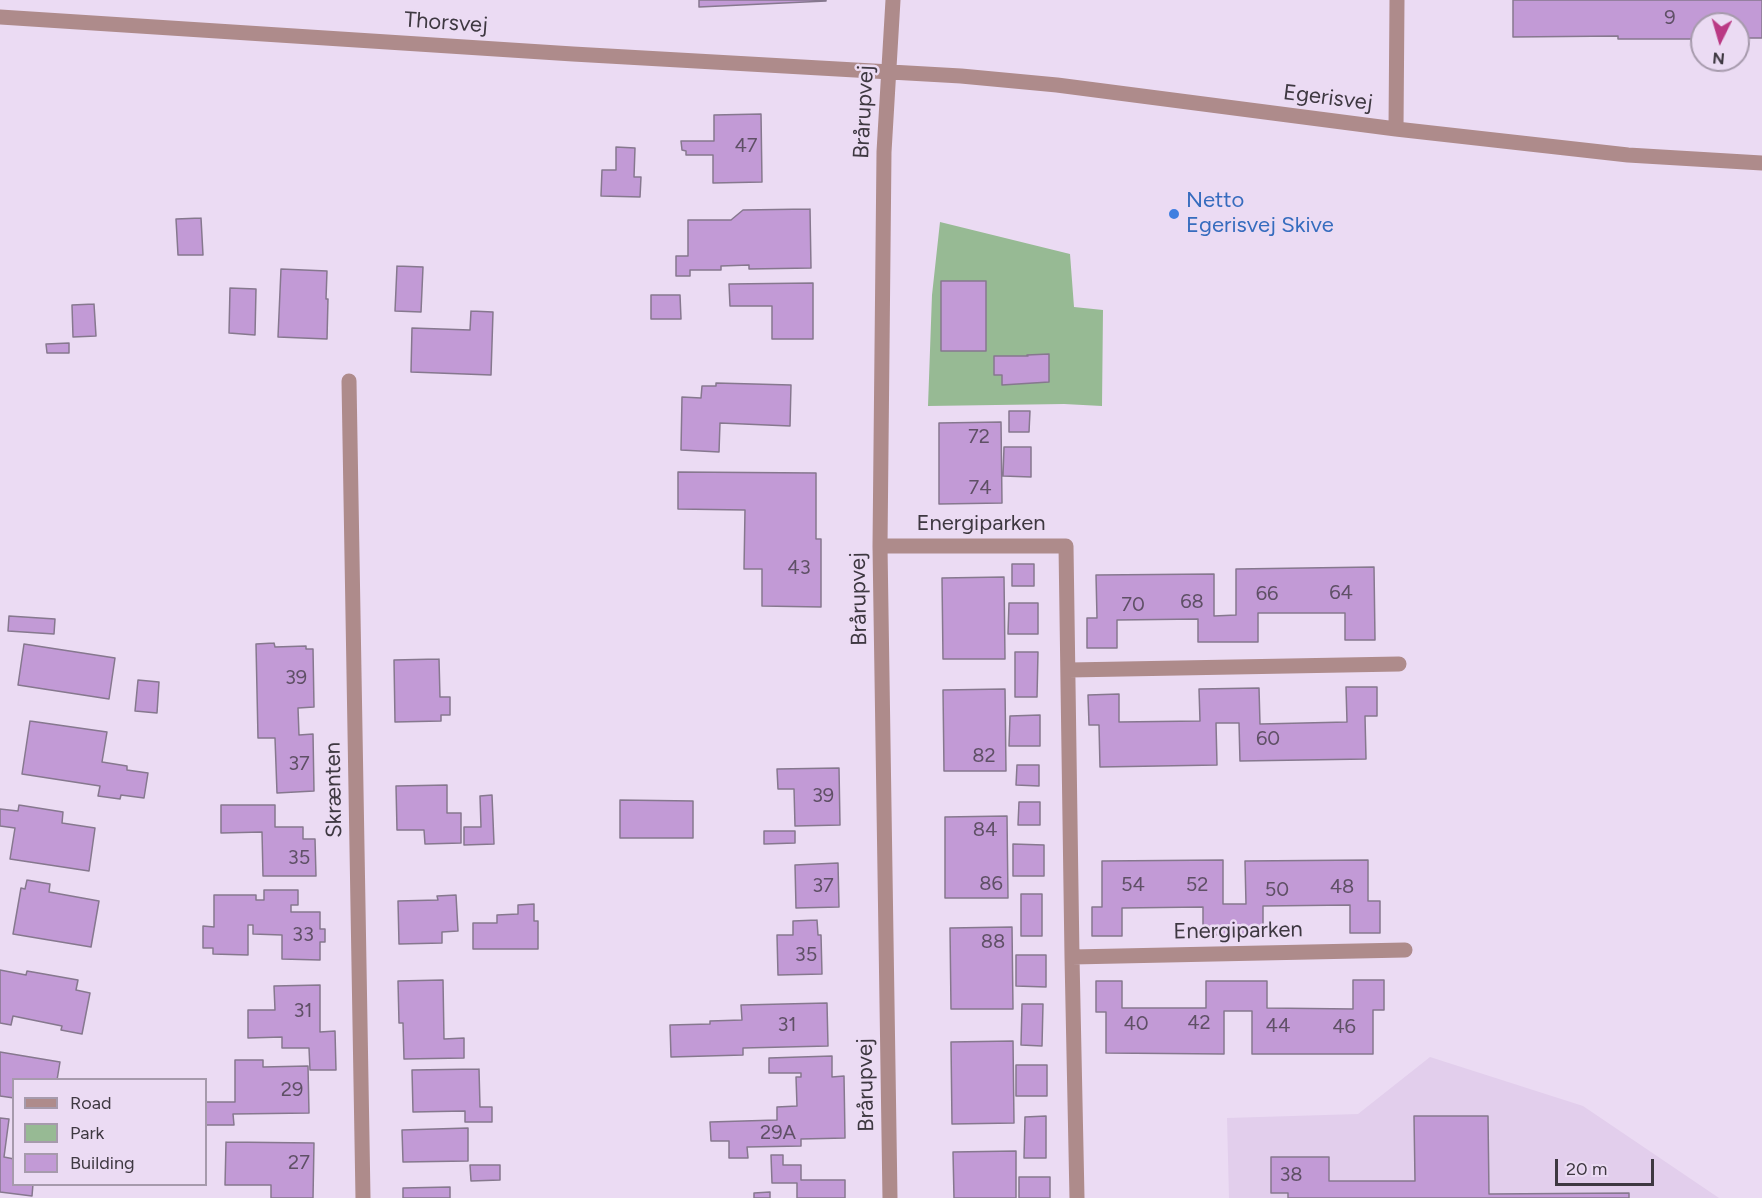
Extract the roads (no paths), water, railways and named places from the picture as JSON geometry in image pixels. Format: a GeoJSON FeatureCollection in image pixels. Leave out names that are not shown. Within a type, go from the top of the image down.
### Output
{"type":"FeatureCollection","features":[{"type":"Feature","properties":{"kind":"street","name":"Brårupvej"},"geometry":{"type":"LineString","coordinates":[[890,1198],[880,546],[884,152],[892,0]]}},
{"type":"Feature","properties":{"kind":"street"},"geometry":{"type":"LineString","coordinates":[[1396,129],[1397,0]]}},
{"type":"Feature","properties":{"kind":"street","name":"Thorsvej"},"geometry":{"type":"LineString","coordinates":[[0,17],[597,56],[889,72]]}},
{"type":"Feature","properties":{"kind":"street","name":"Egerisvej"},"geometry":{"type":"LineString","coordinates":[[889,72],[1057,85],[1396,129],[1628,155],[1762,163]]}},
{"type":"Feature","properties":{"kind":"street","name":"Skrænten"},"geometry":{"type":"LineString","coordinates":[[350,381],[363,1198]]}},
{"type":"Feature","properties":{"kind":"street","name":"Energiparken"},"geometry":{"type":"LineString","coordinates":[[880,546],[1066,546],[1077,1198]]}},
{"type":"Feature","properties":{"kind":"street"},"geometry":{"type":"LineString","coordinates":[[1069,670],[1399,664]]}},
{"type":"Feature","properties":{"kind":"street","name":"Energiparken"},"geometry":{"type":"LineString","coordinates":[[1072,957],[1405,950]]}},
{"type":"Feature","properties":{"kind":"place","name":"Netto Egerisvej Skive"},"geometry":{"type":"Point","coordinates":[1174,214]}}]}
